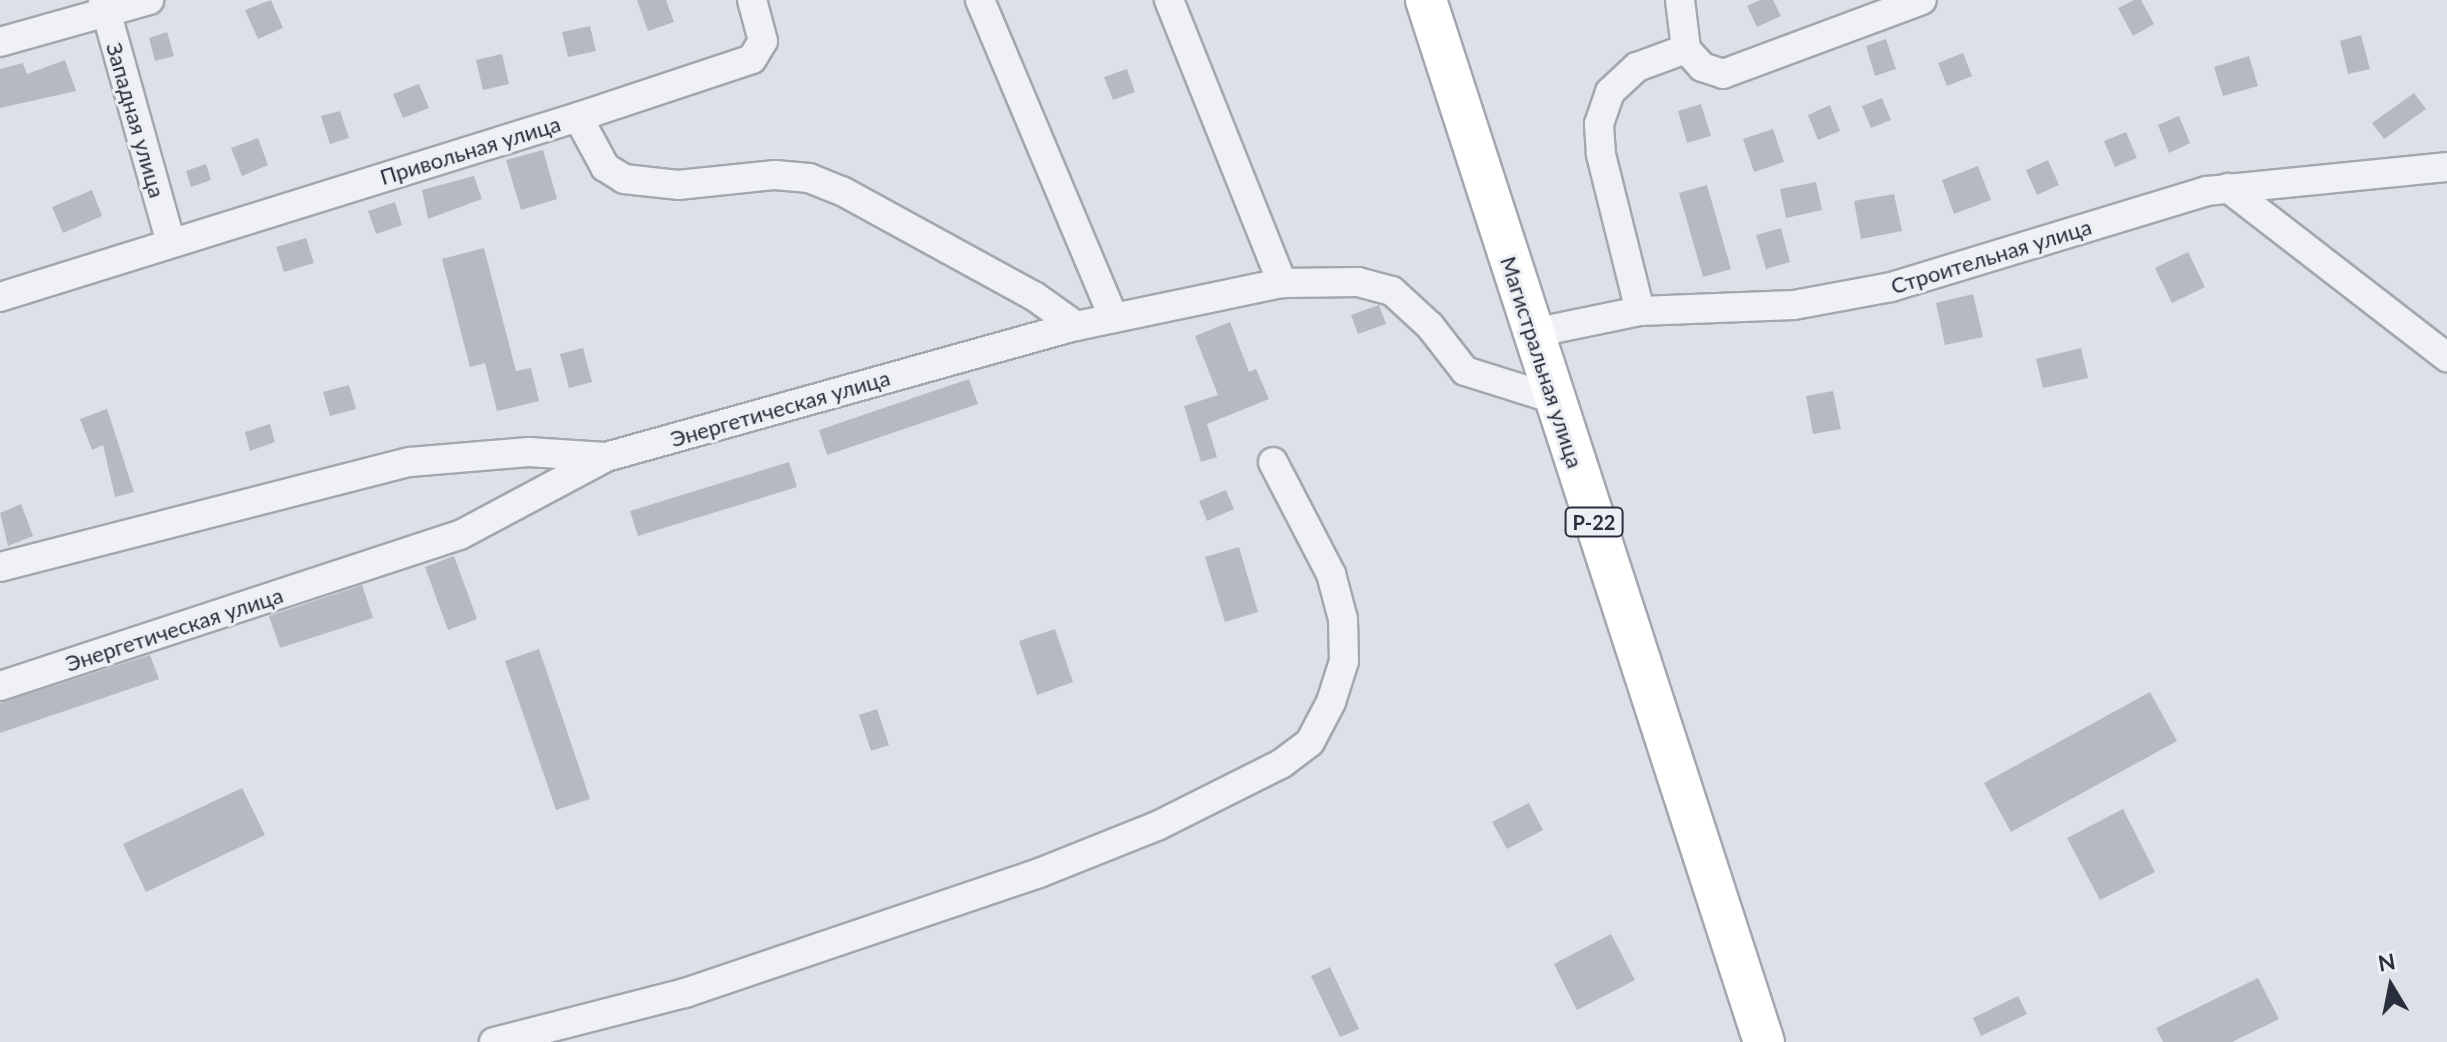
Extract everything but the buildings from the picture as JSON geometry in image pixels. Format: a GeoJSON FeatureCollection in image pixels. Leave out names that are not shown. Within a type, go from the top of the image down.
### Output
{"type":"FeatureCollection","features":[{"type":"Feature","properties":{"kind":"highway","name":"Магистральная улица"},"geometry":{"type":"LineString","coordinates":[[1426,0],[1764,1042]]}},
{"type":"Feature","properties":{"kind":"street"},"geometry":{"type":"LineString","coordinates":[[0,42],[104,6],[149,0]]}},
{"type":"Feature","properties":{"kind":"street"},"geometry":{"type":"LineString","coordinates":[[578,117],[758,55],[763,41],[752,0]]}},
{"type":"Feature","properties":{"kind":"street"},"geometry":{"type":"LineString","coordinates":[[980,0],[1114,318]]}},
{"type":"Feature","properties":{"kind":"street"},"geometry":{"type":"LineString","coordinates":[[1169,0],[1282,283]]}},
{"type":"Feature","properties":{"kind":"street"},"geometry":{"type":"LineString","coordinates":[[1680,0],[1686,49],[1702,67],[1723,74],[1922,0]]}},
{"type":"Feature","properties":{"kind":"street","name":"Западная улица"},"geometry":{"type":"LineString","coordinates":[[104,6],[170,240]]}},
{"type":"Feature","properties":{"kind":"street"},"geometry":{"type":"LineString","coordinates":[[1640,311],[1601,154],[1599,124],[1610,92],[1637,67],[1686,49]]}},
{"type":"Feature","properties":{"kind":"street","name":"Привольная улица"},"geometry":{"type":"LineString","coordinates":[[0,297],[170,240],[578,117],[605,167],[624,179],[678,185],[775,175],[809,178],[842,191],[1034,296],[1076,326]]}},
{"type":"Feature","properties":{"kind":"street","name":"Строительная улица"},"geometry":{"type":"LineString","coordinates":[[1533,333],[1640,311],[1794,305],[1891,287],[2228,188],[2447,167]]}},
{"type":"Feature","properties":{"kind":"street"},"geometry":{"type":"LineString","coordinates":[[2228,188],[2447,357]]}},
{"type":"Feature","properties":{"kind":"street","name":"Энергетическая улица"},"geometry":{"type":"LineString","coordinates":[[0,686],[460,535],[606,457],[1076,326],[1282,283],[1358,282],[1392,291],[1430,326],[1465,371],[1554,399]]}},
{"type":"Feature","properties":{"kind":"street"},"geometry":{"type":"LineString","coordinates":[[0,567],[410,462],[529,452],[606,457]]}},
{"type":"Feature","properties":{"kind":"street"},"geometry":{"type":"LineString","coordinates":[[494,1042],[685,993],[1039,873],[1246,785],[1310,742],[1344,661],[1343,619],[1331,574],[1273,462]]}},
{"type":"Feature","properties":{"kind":"street"},"geometry":{"type":"LineString","coordinates":[[551,1042],[577,1023]]}}]}
